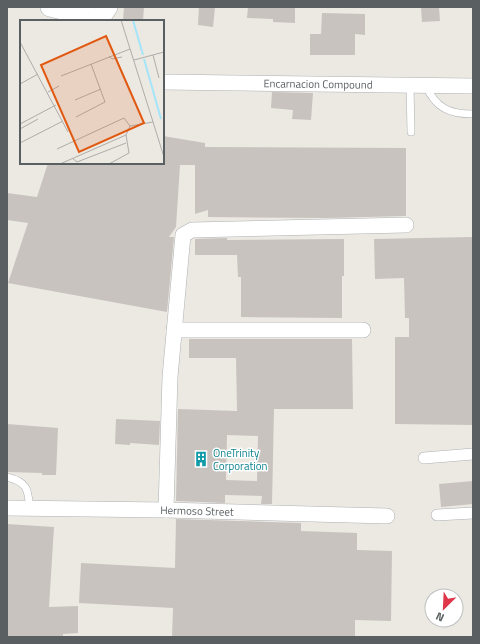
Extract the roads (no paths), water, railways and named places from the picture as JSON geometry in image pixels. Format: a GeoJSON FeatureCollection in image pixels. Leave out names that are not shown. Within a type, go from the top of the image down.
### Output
{"type":"FeatureCollection","features":[{"type":"Feature","properties":{"kind":"street"},"geometry":{"type":"LineString","coordinates":[[50,7],[103,16]]}},
{"type":"Feature","properties":{"kind":"street","name":"Encarnacion Compound"},"geometry":{"type":"LineString","coordinates":[[164,82],[473,86]]}},
{"type":"Feature","properties":{"kind":"street"},"geometry":{"type":"LineString","coordinates":[[166,510],[170,377],[183,235],[192,230],[406,225]]}},
{"type":"Feature","properties":{"kind":"street"},"geometry":{"type":"LineString","coordinates":[[174,330],[363,330]]}},
{"type":"Feature","properties":{"kind":"street"},"geometry":{"type":"LineString","coordinates":[[424,458],[473,454]]}},
{"type":"Feature","properties":{"kind":"street","name":"Hermoso Street"},"geometry":{"type":"LineString","coordinates":[[7,508],[166,510],[387,516]]}},
{"type":"Feature","properties":{"kind":"street"},"geometry":{"type":"LineString","coordinates":[[437,515],[473,513]]}},
{"type":"Feature","properties":{"kind":"lane"},"geometry":{"type":"LineString","coordinates":[[410,86],[411,132]]}},
{"type":"Feature","properties":{"kind":"lane"},"geometry":{"type":"LineString","coordinates":[[426,86],[431,97],[440,106],[452,112],[473,114]]}},
{"type":"Feature","properties":{"kind":"lane"},"geometry":{"type":"LineString","coordinates":[[7,477],[16,479],[23,483],[28,491],[30,509]]}},
{"type":"Feature","properties":{"kind":"place","name":"OneTrinity Corporation"},"geometry":{"type":"Point","coordinates":[201,459]}}]}
